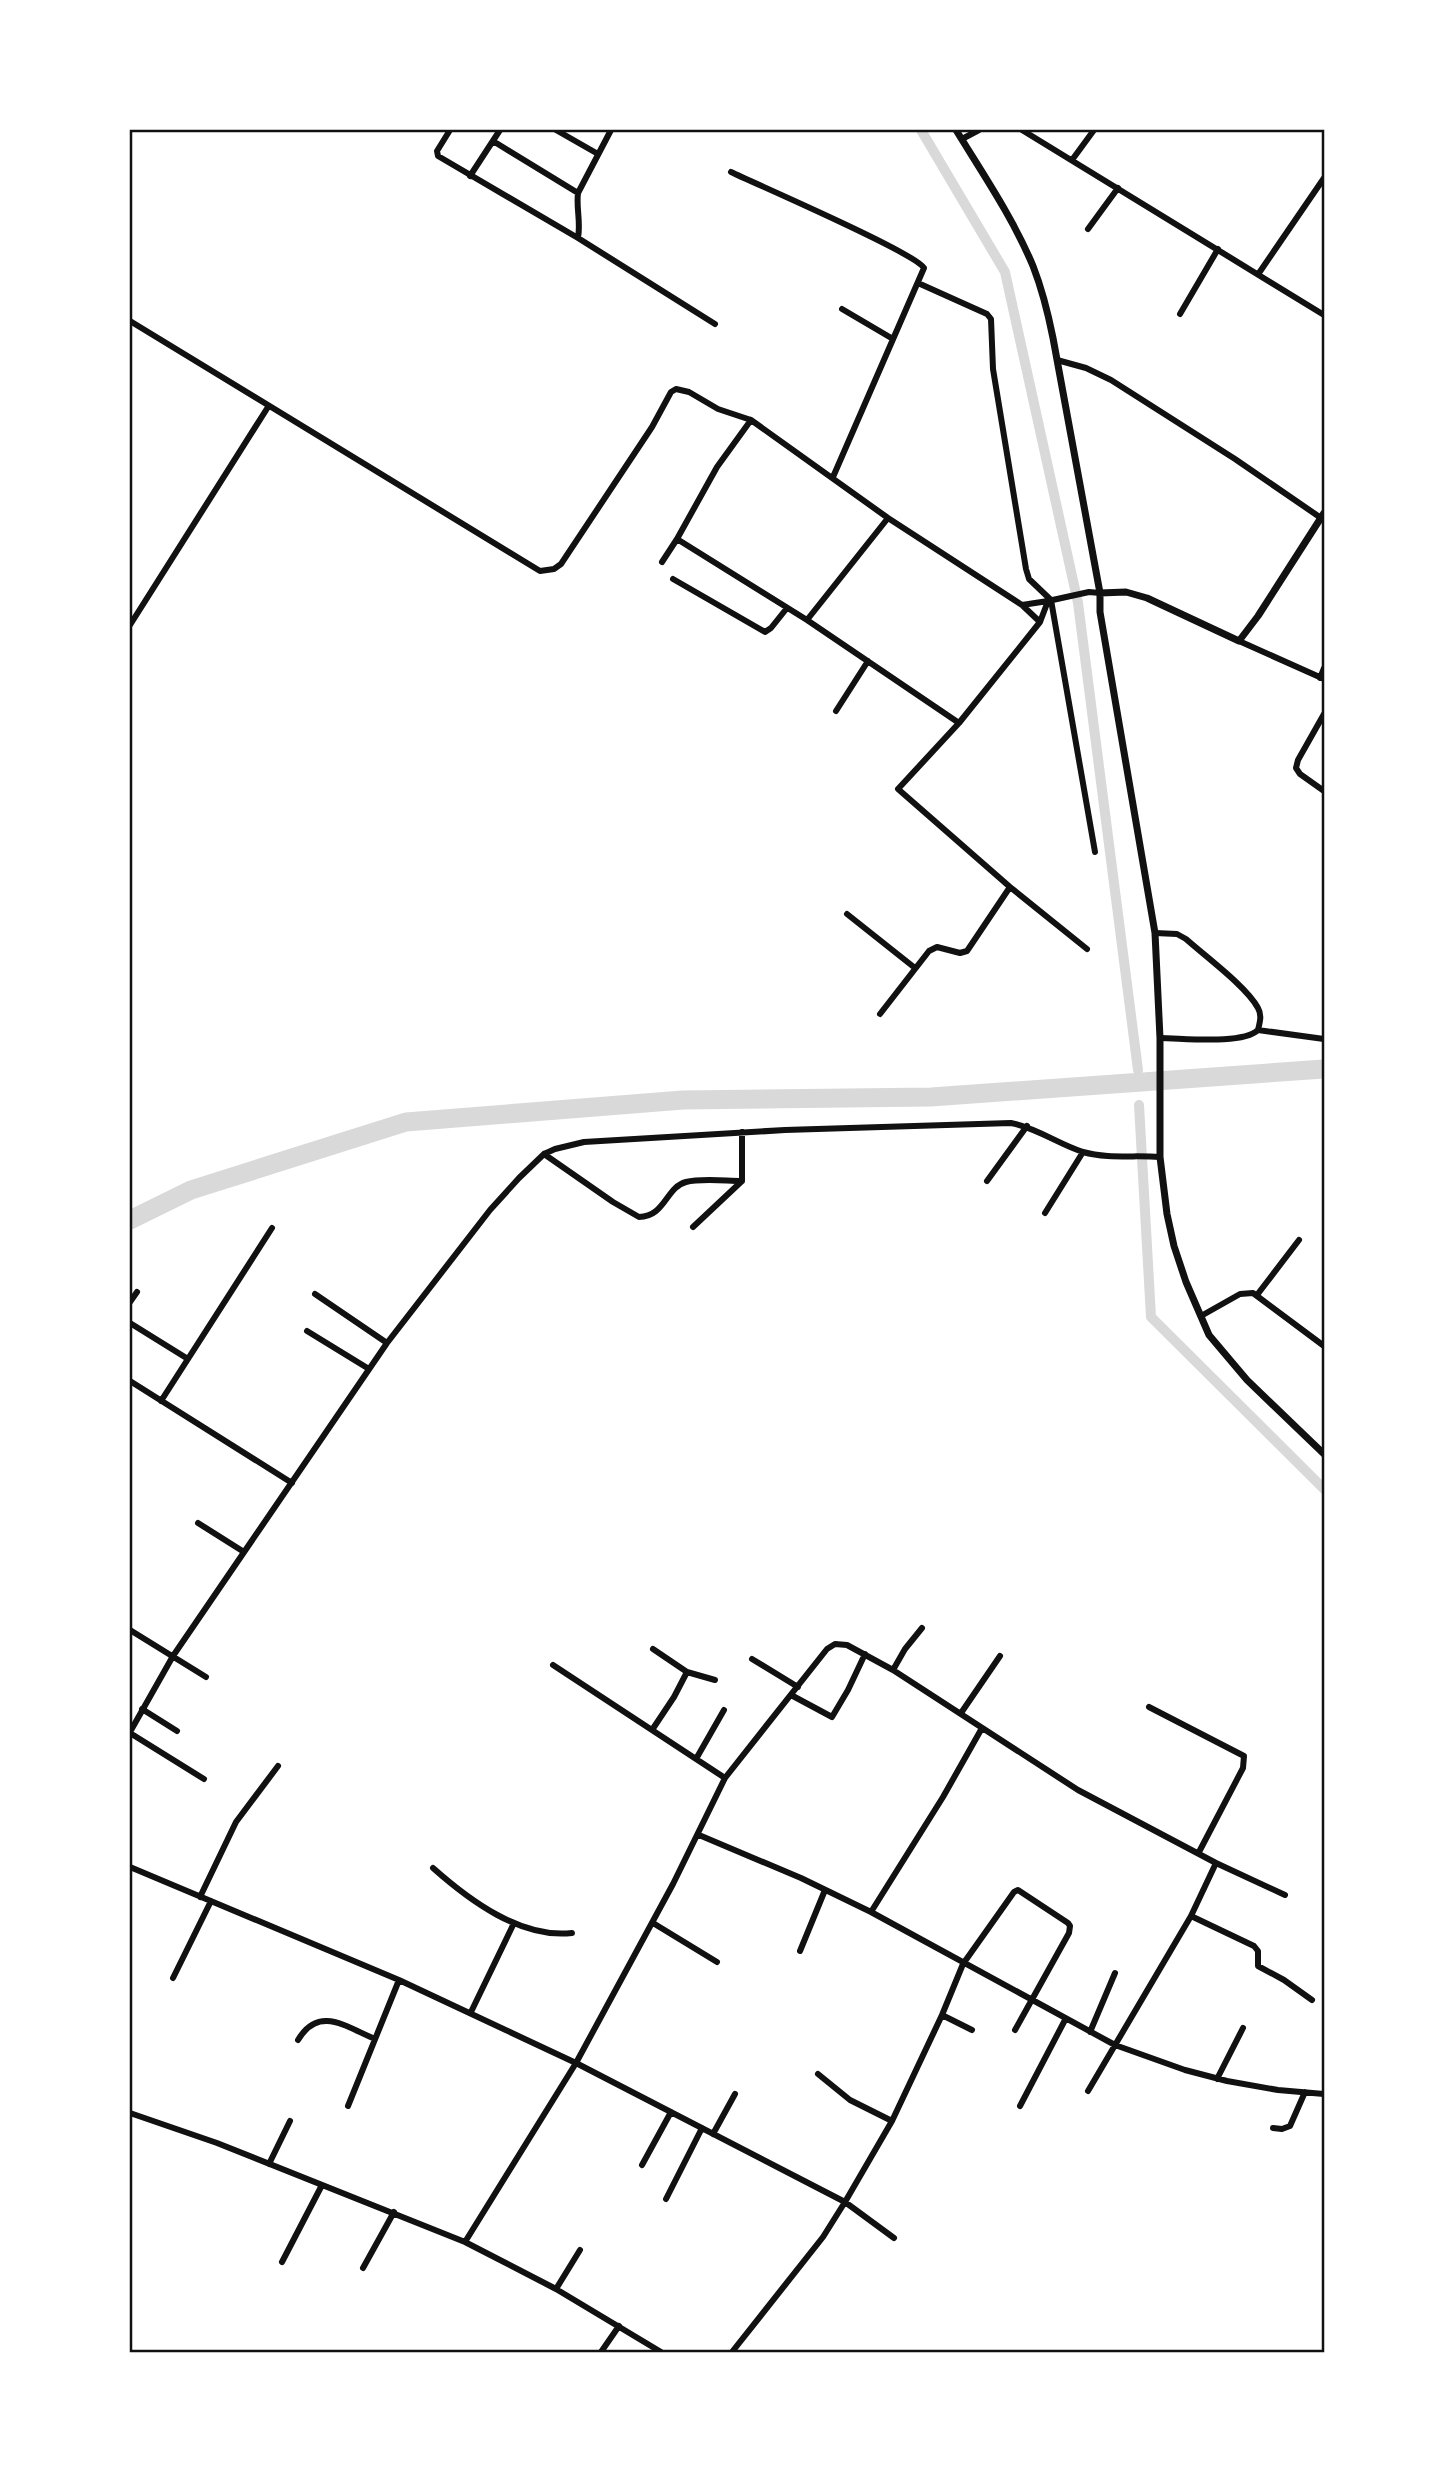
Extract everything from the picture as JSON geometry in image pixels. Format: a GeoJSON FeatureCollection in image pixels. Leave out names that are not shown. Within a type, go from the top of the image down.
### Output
{"type":"FeatureCollection","features":[{"type":"Feature","properties":{"kind":"street"},"geometry":{"type":"LineString","coordinates":[[450,130],[437,151],[438,156],[578,238],[715,324]]}},
{"type":"Feature","properties":{"kind":"street"},"geometry":{"type":"LineString","coordinates":[[470,176],[500,130]]}},
{"type":"Feature","properties":{"kind":"street"},"geometry":{"type":"LineString","coordinates":[[556,130],[598,154]]}},
{"type":"Feature","properties":{"kind":"street"},"geometry":{"type":"LineString","coordinates":[[578,238],[578,192],[611,130]]}},
{"type":"Feature","properties":{"kind":"street"},"geometry":{"type":"LineString","coordinates":[[956,130],[1017,232],[1033,265],[1044,297],[1057,360],[1100,593],[1100,612],[1160,933],[1160,1098],[1156,1156],[1174,1246],[1209,1335],[1227,1358],[1325,1454]]}},
{"type":"Feature","properties":{"kind":"street"},"geometry":{"type":"LineString","coordinates":[[962,139],[979,130]]}},
{"type":"Feature","properties":{"kind":"street"},"geometry":{"type":"LineString","coordinates":[[1022,130],[1325,315]]}},
{"type":"Feature","properties":{"kind":"street"},"geometry":{"type":"LineString","coordinates":[[1072,160],[1094,130]]}},
{"type":"Feature","properties":{"kind":"street"},"geometry":{"type":"LineString","coordinates":[[493,141],[578,192]]}},
{"type":"Feature","properties":{"kind":"street"},"geometry":{"type":"LineString","coordinates":[[731,172],[922,264],[924,271],[833,477]]}},
{"type":"Feature","properties":{"kind":"street"},"geometry":{"type":"LineString","coordinates":[[1259,273],[1325,178]]}},
{"type":"Feature","properties":{"kind":"street"},"geometry":{"type":"LineString","coordinates":[[1088,229],[1118,188]]}},
{"type":"Feature","properties":{"kind":"street"},"geometry":{"type":"LineString","coordinates":[[1180,314],[1218,249]]}},
{"type":"Feature","properties":{"kind":"street"},"geometry":{"type":"LineString","coordinates":[[918,283],[990,316],[993,369],[1026,569],[1029,579],[1051,600],[1095,852]]}},
{"type":"Feature","properties":{"kind":"street"},"geometry":{"type":"LineString","coordinates":[[842,309],[893,339]]}},
{"type":"Feature","properties":{"kind":"street"},"geometry":{"type":"LineString","coordinates":[[130,321],[540,571],[554,569],[561,564],[652,427],[671,392],[676,389],[689,392],[718,410],[751,420],[888,518],[1022,605],[1040,622]]}},
{"type":"Feature","properties":{"kind":"street"},"geometry":{"type":"LineString","coordinates":[[1057,360],[1086,368],[1111,380],[1323,516],[1258,616],[1239,640]]}},
{"type":"Feature","properties":{"kind":"street"},"geometry":{"type":"LineString","coordinates":[[130,625],[268,407]]}},
{"type":"Feature","properties":{"kind":"street"},"geometry":{"type":"LineString","coordinates":[[662,562],[717,467],[751,420]]}},
{"type":"Feature","properties":{"kind":"street"},"geometry":{"type":"LineString","coordinates":[[807,620],[888,518]]}},
{"type":"Feature","properties":{"kind":"street"},"geometry":{"type":"LineString","coordinates":[[677,539],[807,620],[959,723]]}},
{"type":"Feature","properties":{"kind":"street"},"geometry":{"type":"LineString","coordinates":[[673,579],[765,632],[787,608]]}},
{"type":"Feature","properties":{"kind":"street"},"geometry":{"type":"LineString","coordinates":[[1022,605],[1089,592],[1126,592],[1147,598],[1322,679],[1325,668]]}},
{"type":"Feature","properties":{"kind":"street"},"geometry":{"type":"LineString","coordinates":[[1051,600],[1040,622],[959,723],[898,789],[1010,887],[1087,949]]}},
{"type":"Feature","properties":{"kind":"street"},"geometry":{"type":"LineString","coordinates":[[836,711],[868,661]]}},
{"type":"Feature","properties":{"kind":"street"},"geometry":{"type":"LineString","coordinates":[[1325,713],[1296,768],[1300,774],[1325,790]]}},
{"type":"Feature","properties":{"kind":"street"},"geometry":{"type":"LineString","coordinates":[[880,1014],[933,948],[940,947],[960,953],[967,951],[1010,887]]}},
{"type":"Feature","properties":{"kind":"street"},"geometry":{"type":"LineString","coordinates":[[847,914],[915,968]]}},
{"type":"Feature","properties":{"kind":"street"},"geometry":{"type":"LineString","coordinates":[[1160,933],[1177,934],[1186,939],[1247,993],[1258,1007],[1261,1016],[1258,1030]]}},
{"type":"Feature","properties":{"kind":"street"},"geometry":{"type":"LineString","coordinates":[[1160,1038],[1224,1039],[1250,1035],[1258,1030],[1325,1039]]}},
{"type":"Feature","properties":{"kind":"street"},"geometry":{"type":"LineString","coordinates":[[204,1780],[130,1729],[173,1656],[387,1343],[490,1210],[544,1154],[584,1142],[742,1132],[1011,1122],[1027,1126],[1083,1152],[1127,1157],[1156,1156]]}},
{"type":"Feature","properties":{"kind":"street"},"geometry":{"type":"LineString","coordinates":[[986,1181],[1027,1126]]}},
{"type":"Feature","properties":{"kind":"street"},"geometry":{"type":"LineString","coordinates":[[693,1227],[742,1181],[742,1132]]}},
{"type":"Feature","properties":{"kind":"street"},"geometry":{"type":"LineString","coordinates":[[1045,1213],[1083,1152]]}},
{"type":"Feature","properties":{"kind":"street"},"geometry":{"type":"LineString","coordinates":[[544,1154],[629,1213],[639,1217],[655,1212],[673,1191],[685,1182],[742,1181]]}},
{"type":"Feature","properties":{"kind":"street"},"geometry":{"type":"LineString","coordinates":[[161,1401],[272,1227]]}},
{"type":"Feature","properties":{"kind":"street"},"geometry":{"type":"LineString","coordinates":[[1257,1295],[1299,1240]]}},
{"type":"Feature","properties":{"kind":"street"},"geometry":{"type":"LineString","coordinates":[[130,1302],[137,1292]]}},
{"type":"Feature","properties":{"kind":"street"},"geometry":{"type":"LineString","coordinates":[[315,1294],[387,1343]]}},
{"type":"Feature","properties":{"kind":"street"},"geometry":{"type":"LineString","coordinates":[[1201,1316],[1240,1294],[1257,1295],[1325,1346]]}},
{"type":"Feature","properties":{"kind":"street"},"geometry":{"type":"LineString","coordinates":[[130,1323],[188,1359]]}},
{"type":"Feature","properties":{"kind":"street"},"geometry":{"type":"LineString","coordinates":[[307,1331],[369,1369]]}},
{"type":"Feature","properties":{"kind":"street"},"geometry":{"type":"LineString","coordinates":[[130,1381],[292,1483]]}},
{"type":"Feature","properties":{"kind":"street"},"geometry":{"type":"LineString","coordinates":[[198,1523],[244,1552]]}},
{"type":"Feature","properties":{"kind":"street"},"geometry":{"type":"LineString","coordinates":[[893,1670],[922,1628]]}},
{"type":"Feature","properties":{"kind":"street"},"geometry":{"type":"LineString","coordinates":[[130,1630],[206,1677]]}},
{"type":"Feature","properties":{"kind":"street"},"geometry":{"type":"LineString","coordinates":[[466,2242],[576,2063],[653,1923],[725,1778],[830,1646],[847,1644],[893,1670],[1078,1790],[1216,1863],[1285,1895]]}},
{"type":"Feature","properties":{"kind":"street"},"geometry":{"type":"LineString","coordinates":[[653,1649],[687,1672],[715,1680]]}},
{"type":"Feature","properties":{"kind":"street"},"geometry":{"type":"LineString","coordinates":[[791,1695],[832,1717],[865,1654]]}},
{"type":"Feature","properties":{"kind":"street"},"geometry":{"type":"LineString","coordinates":[[961,1713],[1000,1656]]}},
{"type":"Feature","properties":{"kind":"street"},"geometry":{"type":"LineString","coordinates":[[752,1659],[798,1687]]}},
{"type":"Feature","properties":{"kind":"street"},"geometry":{"type":"LineString","coordinates":[[553,1665],[725,1778]]}},
{"type":"Feature","properties":{"kind":"street"},"geometry":{"type":"LineString","coordinates":[[652,1730],[687,1672]]}},
{"type":"Feature","properties":{"kind":"street"},"geometry":{"type":"LineString","coordinates":[[1149,1707],[1244,1756],[1243,1768],[1199,1852]]}},
{"type":"Feature","properties":{"kind":"street"},"geometry":{"type":"LineString","coordinates":[[142,1709],[177,1731]]}},
{"type":"Feature","properties":{"kind":"street"},"geometry":{"type":"LineString","coordinates":[[696,1759],[724,1710]]}},
{"type":"Feature","properties":{"kind":"street"},"geometry":{"type":"LineString","coordinates":[[871,1912],[943,1797],[982,1728]]}},
{"type":"Feature","properties":{"kind":"street"},"geometry":{"type":"LineString","coordinates":[[200,1897],[236,1822],[278,1766]]}},
{"type":"Feature","properties":{"kind":"street"},"geometry":{"type":"LineString","coordinates":[[699,1835],[871,1912],[1115,2045],[1185,2070],[1217,2078],[1278,2090],[1325,2094]]}},
{"type":"Feature","properties":{"kind":"street"},"geometry":{"type":"LineString","coordinates":[[1088,2091],[1191,1916],[1216,1863]]}},
{"type":"Feature","properties":{"kind":"street"},"geometry":{"type":"LineString","coordinates":[[130,1867],[471,2012],[845,2202],[894,2238]]}},
{"type":"Feature","properties":{"kind":"street"},"geometry":{"type":"LineString","coordinates":[[433,1868],[458,1889],[514,1923],[558,1935],[572,1933]]}},
{"type":"Feature","properties":{"kind":"street"},"geometry":{"type":"LineString","coordinates":[[800,1951],[825,1890]]}},
{"type":"Feature","properties":{"kind":"street"},"geometry":{"type":"LineString","coordinates":[[732,2353],[823,2237],[845,2202],[892,2121],[963,1964],[1014,1892],[1020,1891],[1070,1926],[1015,2030]]}},
{"type":"Feature","properties":{"kind":"street"},"geometry":{"type":"LineString","coordinates":[[173,1978],[211,1901]]}},
{"type":"Feature","properties":{"kind":"street"},"geometry":{"type":"LineString","coordinates":[[1191,1916],[1254,1946],[1258,1951],[1258,1966],[1312,2000]]}},
{"type":"Feature","properties":{"kind":"street"},"geometry":{"type":"LineString","coordinates":[[471,2012],[514,1923]]}},
{"type":"Feature","properties":{"kind":"street"},"geometry":{"type":"LineString","coordinates":[[653,1923],[717,1962]]}},
{"type":"Feature","properties":{"kind":"street"},"geometry":{"type":"LineString","coordinates":[[1090,2032],[1115,1973]]}},
{"type":"Feature","properties":{"kind":"street"},"geometry":{"type":"LineString","coordinates":[[348,2106],[399,1980]]}},
{"type":"Feature","properties":{"kind":"street"},"geometry":{"type":"LineString","coordinates":[[942,2015],[972,2030]]}},
{"type":"Feature","properties":{"kind":"street"},"geometry":{"type":"LineString","coordinates":[[1020,2106],[1065,2020]]}},
{"type":"Feature","properties":{"kind":"street"},"geometry":{"type":"LineString","coordinates":[[298,2040],[306,2027],[322,2021],[332,2021],[375,2039]]}},
{"type":"Feature","properties":{"kind":"street"},"geometry":{"type":"LineString","coordinates":[[1217,2078],[1242,2028]]}},
{"type":"Feature","properties":{"kind":"street"},"geometry":{"type":"LineString","coordinates":[[818,2074],[850,2100],[892,2121]]}},
{"type":"Feature","properties":{"kind":"street"},"geometry":{"type":"LineString","coordinates":[[1273,2128],[1290,2126],[1305,2092]]}},
{"type":"Feature","properties":{"kind":"street"},"geometry":{"type":"LineString","coordinates":[[713,2134],[735,2094]]}},
{"type":"Feature","properties":{"kind":"street"},"geometry":{"type":"LineString","coordinates":[[642,2165],[671,2112]]}},
{"type":"Feature","properties":{"kind":"street"},"geometry":{"type":"LineString","coordinates":[[130,2113],[269,2164],[466,2242],[556,2289],[662,2353]]}},
{"type":"Feature","properties":{"kind":"street"},"geometry":{"type":"LineString","coordinates":[[269,2164],[289,2121]]}},
{"type":"Feature","properties":{"kind":"street"},"geometry":{"type":"LineString","coordinates":[[666,2199],[702,2128]]}},
{"type":"Feature","properties":{"kind":"street"},"geometry":{"type":"LineString","coordinates":[[282,2262],[322,2185]]}},
{"type":"Feature","properties":{"kind":"street"},"geometry":{"type":"LineString","coordinates":[[363,2268],[394,2212]]}},
{"type":"Feature","properties":{"kind":"street"},"geometry":{"type":"LineString","coordinates":[[556,2289],[580,2250]]}},
{"type":"Feature","properties":{"kind":"street"},"geometry":{"type":"LineString","coordinates":[[601,2353],[618,2326]]}},
{"type":"Feature","properties":{"kind":"waterway"},"geometry":{"type":"LineString","coordinates":[[921,130],[1005,272],[1078,603],[1138,1070]]}},
{"type":"Feature","properties":{"kind":"waterway"},"geometry":{"type":"LineString","coordinates":[[130,1220],[191,1190],[406,1122],[683,1100],[931,1097],[1324,1069]]}},
{"type":"Feature","properties":{"kind":"waterway"},"geometry":{"type":"LineString","coordinates":[[1139,1105],[1151,1317],[1324,1489]]}}]}
